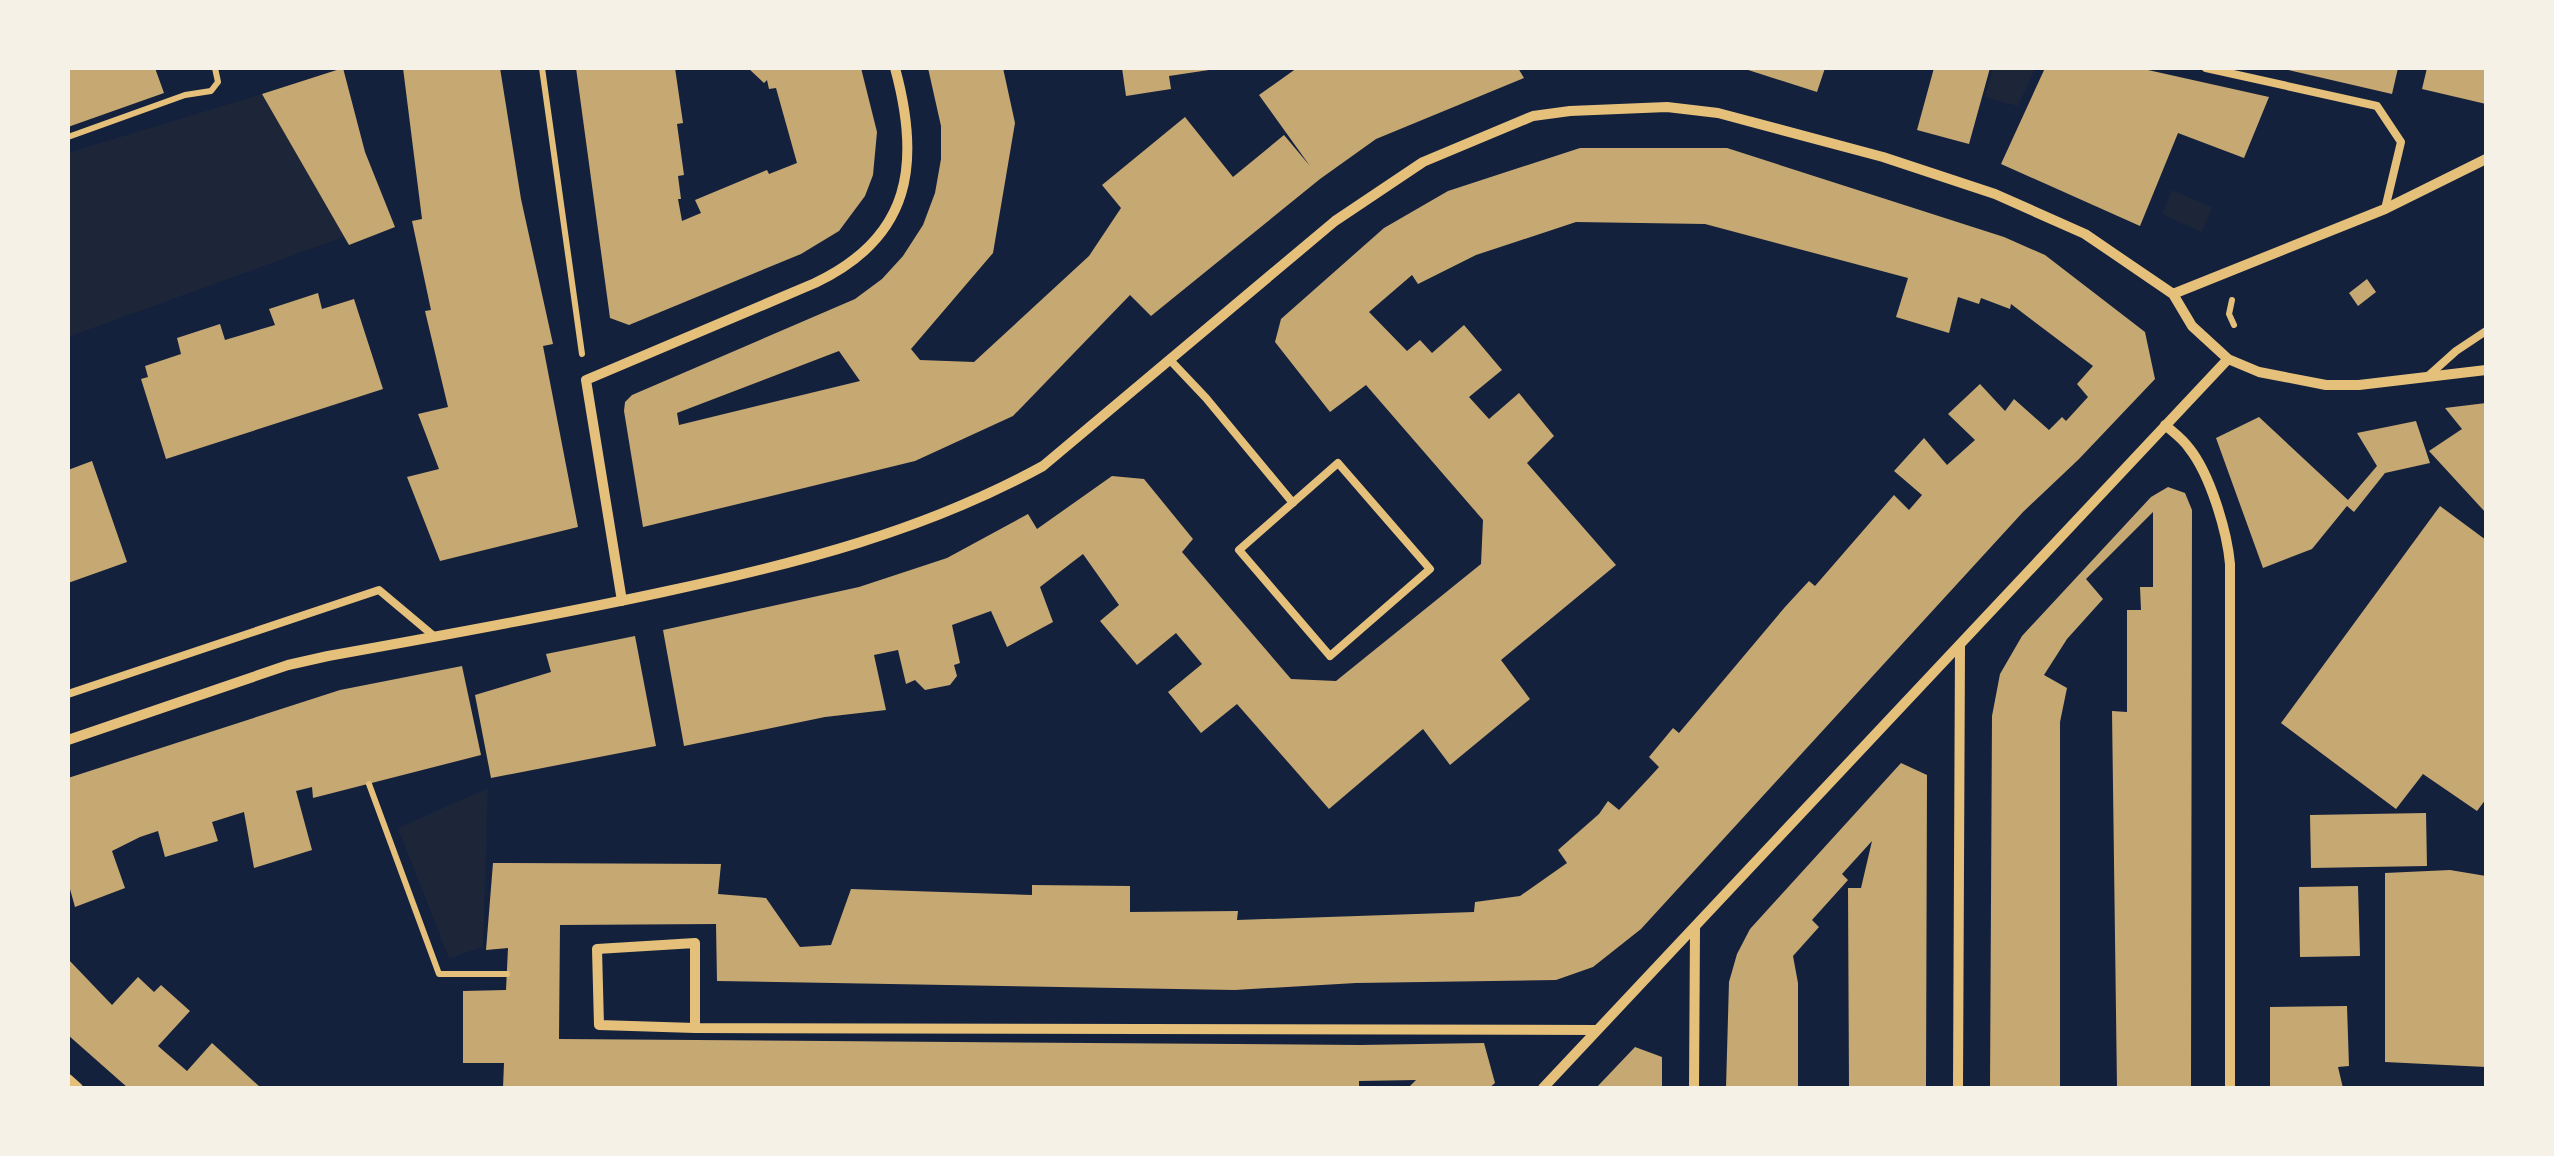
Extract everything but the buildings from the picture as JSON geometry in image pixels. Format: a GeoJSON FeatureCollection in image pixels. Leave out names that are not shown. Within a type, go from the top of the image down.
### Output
{"type":"FeatureCollection","features":[{"type":"Feature","properties":{"kind":"street"},"geometry":{"type":"LineString","coordinates":[[622,601],[586,380],[839,272],[880,234],[904,184],[909,129],[894,68]]}},
{"type":"Feature","properties":{"kind":"street"},"geometry":{"type":"LineString","coordinates":[[68,740],[288,665],[784,566],[940,516],[1044,466],[1335,221],[1423,162],[1534,116],[1667,107],[1718,112],[1882,157],[1995,194],[2085,234],[2173,294],[2192,326],[2228,358],[2258,372],[2326,385],[2360,385],[2486,370]]}},
{"type":"Feature","properties":{"kind":"street"},"geometry":{"type":"LineString","coordinates":[[2173,294],[2385,209],[2486,159]]}},
{"type":"Feature","properties":{"kind":"street"},"geometry":{"type":"LineString","coordinates":[[1543,1088],[2228,358]]}},
{"type":"Feature","properties":{"kind":"street"},"geometry":{"type":"LineString","coordinates":[[2165,425],[2198,461],[2228,539],[2230,1088]]}},
{"type":"Feature","properties":{"kind":"street"},"geometry":{"type":"LineString","coordinates":[[1958,1088],[1960,644]]}},
{"type":"Feature","properties":{"kind":"street"},"geometry":{"type":"LineString","coordinates":[[1694,927],[1694,1088]]}},
{"type":"Feature","properties":{"kind":"street"},"geometry":{"type":"LineString","coordinates":[[694,1028],[695,943],[597,949],[599,1025],[694,1028],[1598,1030]]}},
{"type":"Feature","properties":{"kind":"street"},"geometry":{"type":"LineString","coordinates":[[68,1079],[78,1088]]}},
{"type":"Feature","properties":{"kind":"lane"},"geometry":{"type":"LineString","coordinates":[[2206,68],[2376,106],[2401,142],[2385,209]]}},
{"type":"Feature","properties":{"kind":"lane"},"geometry":{"type":"LineString","coordinates":[[2426,378],[2486,331]]}},
{"type":"Feature","properties":{"kind":"lane"},"geometry":{"type":"LineString","coordinates":[[1170,360],[1293,503]]}},
{"type":"Feature","properties":{"kind":"lane"},"geometry":{"type":"LineString","coordinates":[[1338,463],[1430,569],[1330,656],[1239,550],[1293,503],[1338,463]]}},
{"type":"Feature","properties":{"kind":"lane"},"geometry":{"type":"LineString","coordinates":[[68,694],[379,590],[435,637]]}},
{"type":"Feature","properties":{"kind":"path"},"geometry":{"type":"LineString","coordinates":[[68,137],[186,95],[211,91],[218,82],[215,68]]}},
{"type":"Feature","properties":{"kind":"path"},"geometry":{"type":"LineString","coordinates":[[542,68],[581,352]]}},
{"type":"Feature","properties":{"kind":"path"},"geometry":{"type":"LineString","coordinates":[[2238,293],[2229,306],[2229,314],[2236,328],[2243,332]]}},
{"type":"Feature","properties":{"kind":"path"},"geometry":{"type":"LineString","coordinates":[[369,784],[439,974],[507,974]]}},
{"type":"Feature","properties":{"kind":"shaded area"},"geometry":{"type":"Polygon","coordinates":[[[1993,68],[2035,68],[2018,106],[1985,97],[1993,68]]]}},
{"type":"Feature","properties":{"kind":"shaded area"},"geometry":{"type":"Polygon","coordinates":[[[262,94],[346,236],[68,337],[68,153],[262,94]]]}},
{"type":"Feature","properties":{"kind":"shaded area"},"geometry":{"type":"Polygon","coordinates":[[[2172,190],[2212,207],[2202,232],[2162,214],[2172,190]]]}},
{"type":"Feature","properties":{"kind":"shaded area"},"geometry":{"type":"Polygon","coordinates":[[[488,788],[483,947],[449,958],[398,828],[488,788]]]}}]}
